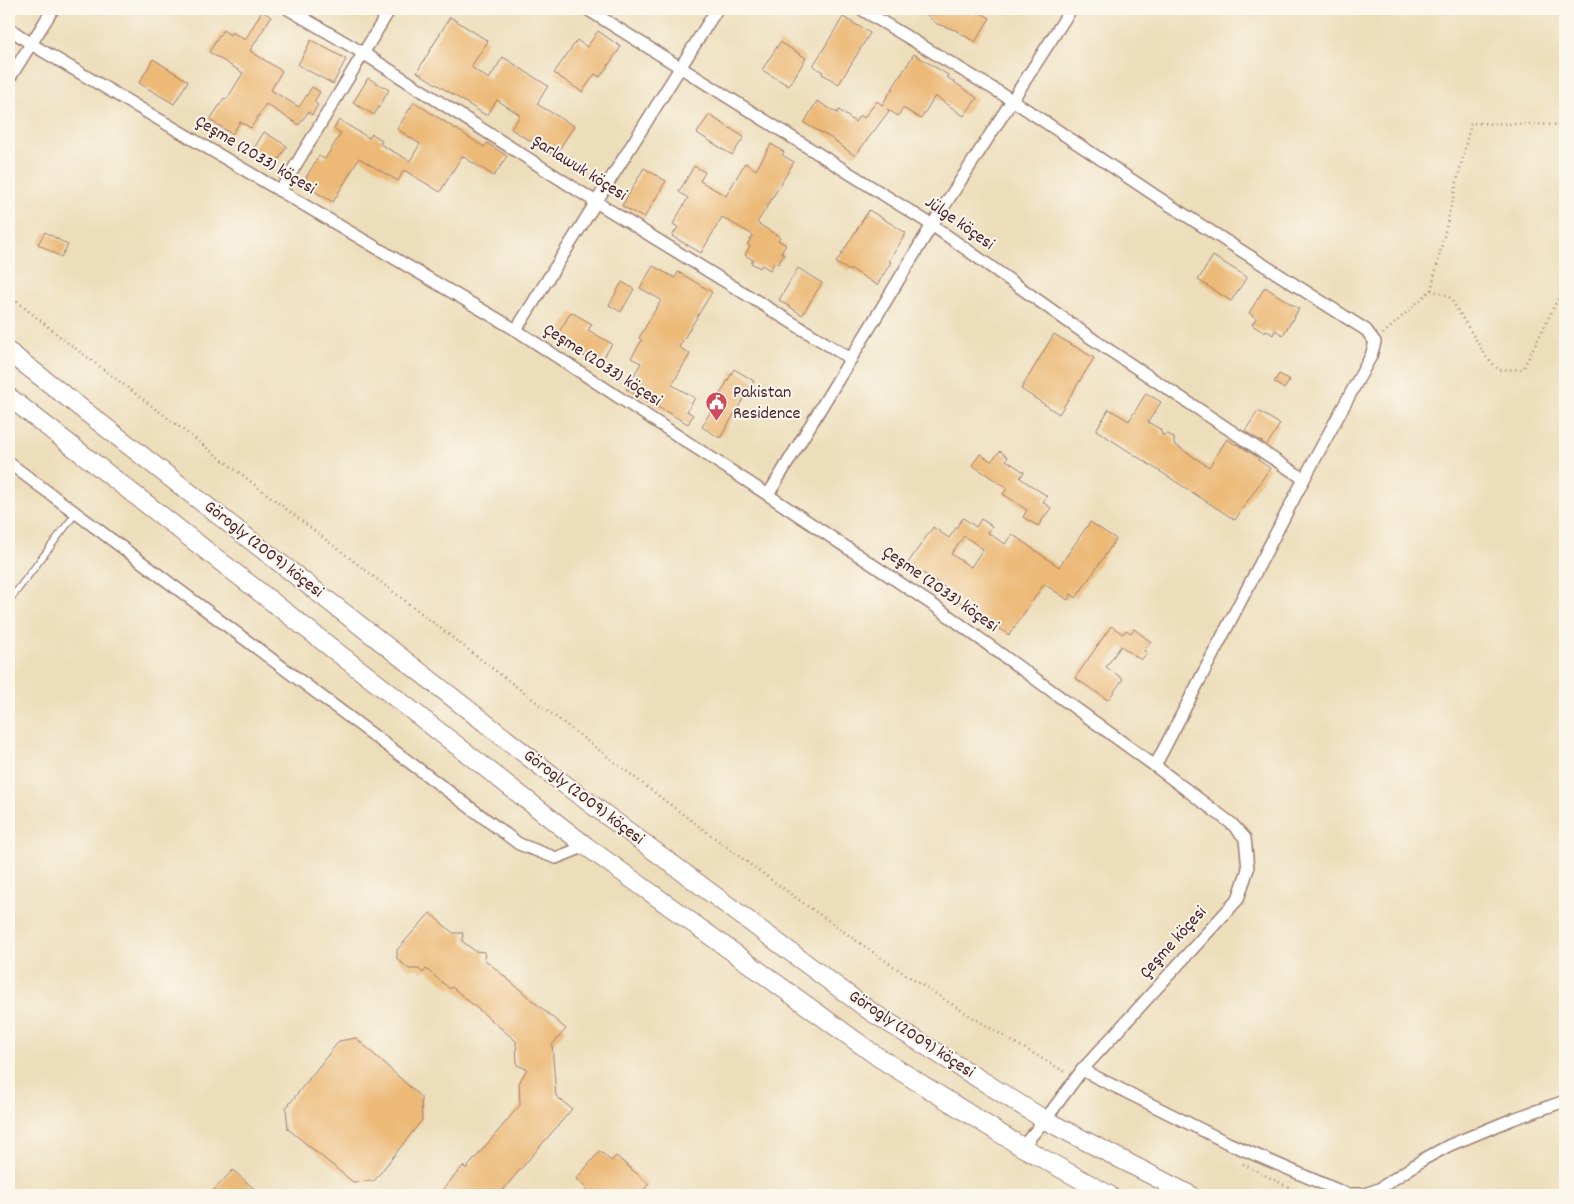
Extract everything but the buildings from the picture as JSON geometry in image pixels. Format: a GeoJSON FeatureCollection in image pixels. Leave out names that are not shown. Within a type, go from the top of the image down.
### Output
{"type":"FeatureCollection","features":[{"type":"Feature","properties":{"kind":"main road","name":"Görogly (2009) köçesi"},"geometry":{"type":"LineString","coordinates":[[9,352],[552,775],[870,1010],[1046,1120],[1190,1195]]}},
{"type":"Feature","properties":{"kind":"main road","name":"Görogly (2009) köçesi"},"geometry":{"type":"LineString","coordinates":[[9,397],[586,846],[878,1056],[1022,1147],[1109,1195]]}},
{"type":"Feature","properties":{"kind":"street"},"geometry":{"type":"LineString","coordinates":[[9,79],[53,9]]}},
{"type":"Feature","properties":{"kind":"street","name":"Şarlawuk köçesi"},"geometry":{"type":"LineString","coordinates":[[288,9],[363,53],[596,202],[851,359]]}},
{"type":"Feature","properties":{"kind":"street"},"geometry":{"type":"LineString","coordinates":[[280,191],[390,9]]}},
{"type":"Feature","properties":{"kind":"street","name":"Jülge köçesi"},"geometry":{"type":"LineString","coordinates":[[587,9],[932,225],[1094,340],[1304,479]]}},
{"type":"Feature","properties":{"kind":"street"},"geometry":{"type":"LineString","coordinates":[[516,330],[717,9]]}},
{"type":"Feature","properties":{"kind":"street"},"geometry":{"type":"LineString","coordinates":[[862,9],[1012,100],[1171,206],[1366,330],[1374,342],[1371,356],[1304,479],[1155,766]]}},
{"type":"Feature","properties":{"kind":"street"},"geometry":{"type":"LineString","coordinates":[[768,494],[932,225],[1072,9]]}},
{"type":"Feature","properties":{"kind":"street","name":"Çeşme (2033) köçesi"},"geometry":{"type":"LineString","coordinates":[[9,28],[31,44],[516,330],[768,494],[939,609],[1155,766]]}},
{"type":"Feature","properties":{"kind":"street"},"geometry":{"type":"LineString","coordinates":[[9,463],[519,844],[556,858],[586,846]]}},
{"type":"Feature","properties":{"kind":"street","name":"Çeşme köçesi"},"geometry":{"type":"LineString","coordinates":[[1022,1147],[1046,1120],[1079,1074],[1238,899],[1248,869],[1245,838],[1232,824],[1155,766]]}},
{"type":"Feature","properties":{"kind":"street"},"geometry":{"type":"LineString","coordinates":[[1079,1074],[1228,1143],[1347,1194],[1365,1194],[1379,1189],[1424,1159],[1450,1145],[1513,1119],[1565,1101]]}},
{"type":"Feature","properties":{"kind":"lane"},"geometry":{"type":"LineString","coordinates":[[9,600],[76,514]]}},
{"type":"Feature","properties":{"kind":"path"},"geometry":{"type":"LineString","coordinates":[[1374,342],[1432,290],[1471,123],[1565,125]]}},
{"type":"Feature","properties":{"kind":"path"},"geometry":{"type":"LineString","coordinates":[[1432,290],[1449,296],[1487,358],[1499,370],[1523,369],[1565,285]]}},
{"type":"Feature","properties":{"kind":"path"},"geometry":{"type":"LineString","coordinates":[[9,295],[62,339],[599,751],[771,880],[904,973],[1020,1046],[1079,1074]]}},
{"type":"Feature","properties":{"kind":"path"},"geometry":{"type":"LineString","coordinates":[[1242,1164],[1304,1195]]}},
{"type":"Feature","properties":{"kind":"place","name":"Pakistan Residence"},"geometry":{"type":"Point","coordinates":[717,422]}}]}
